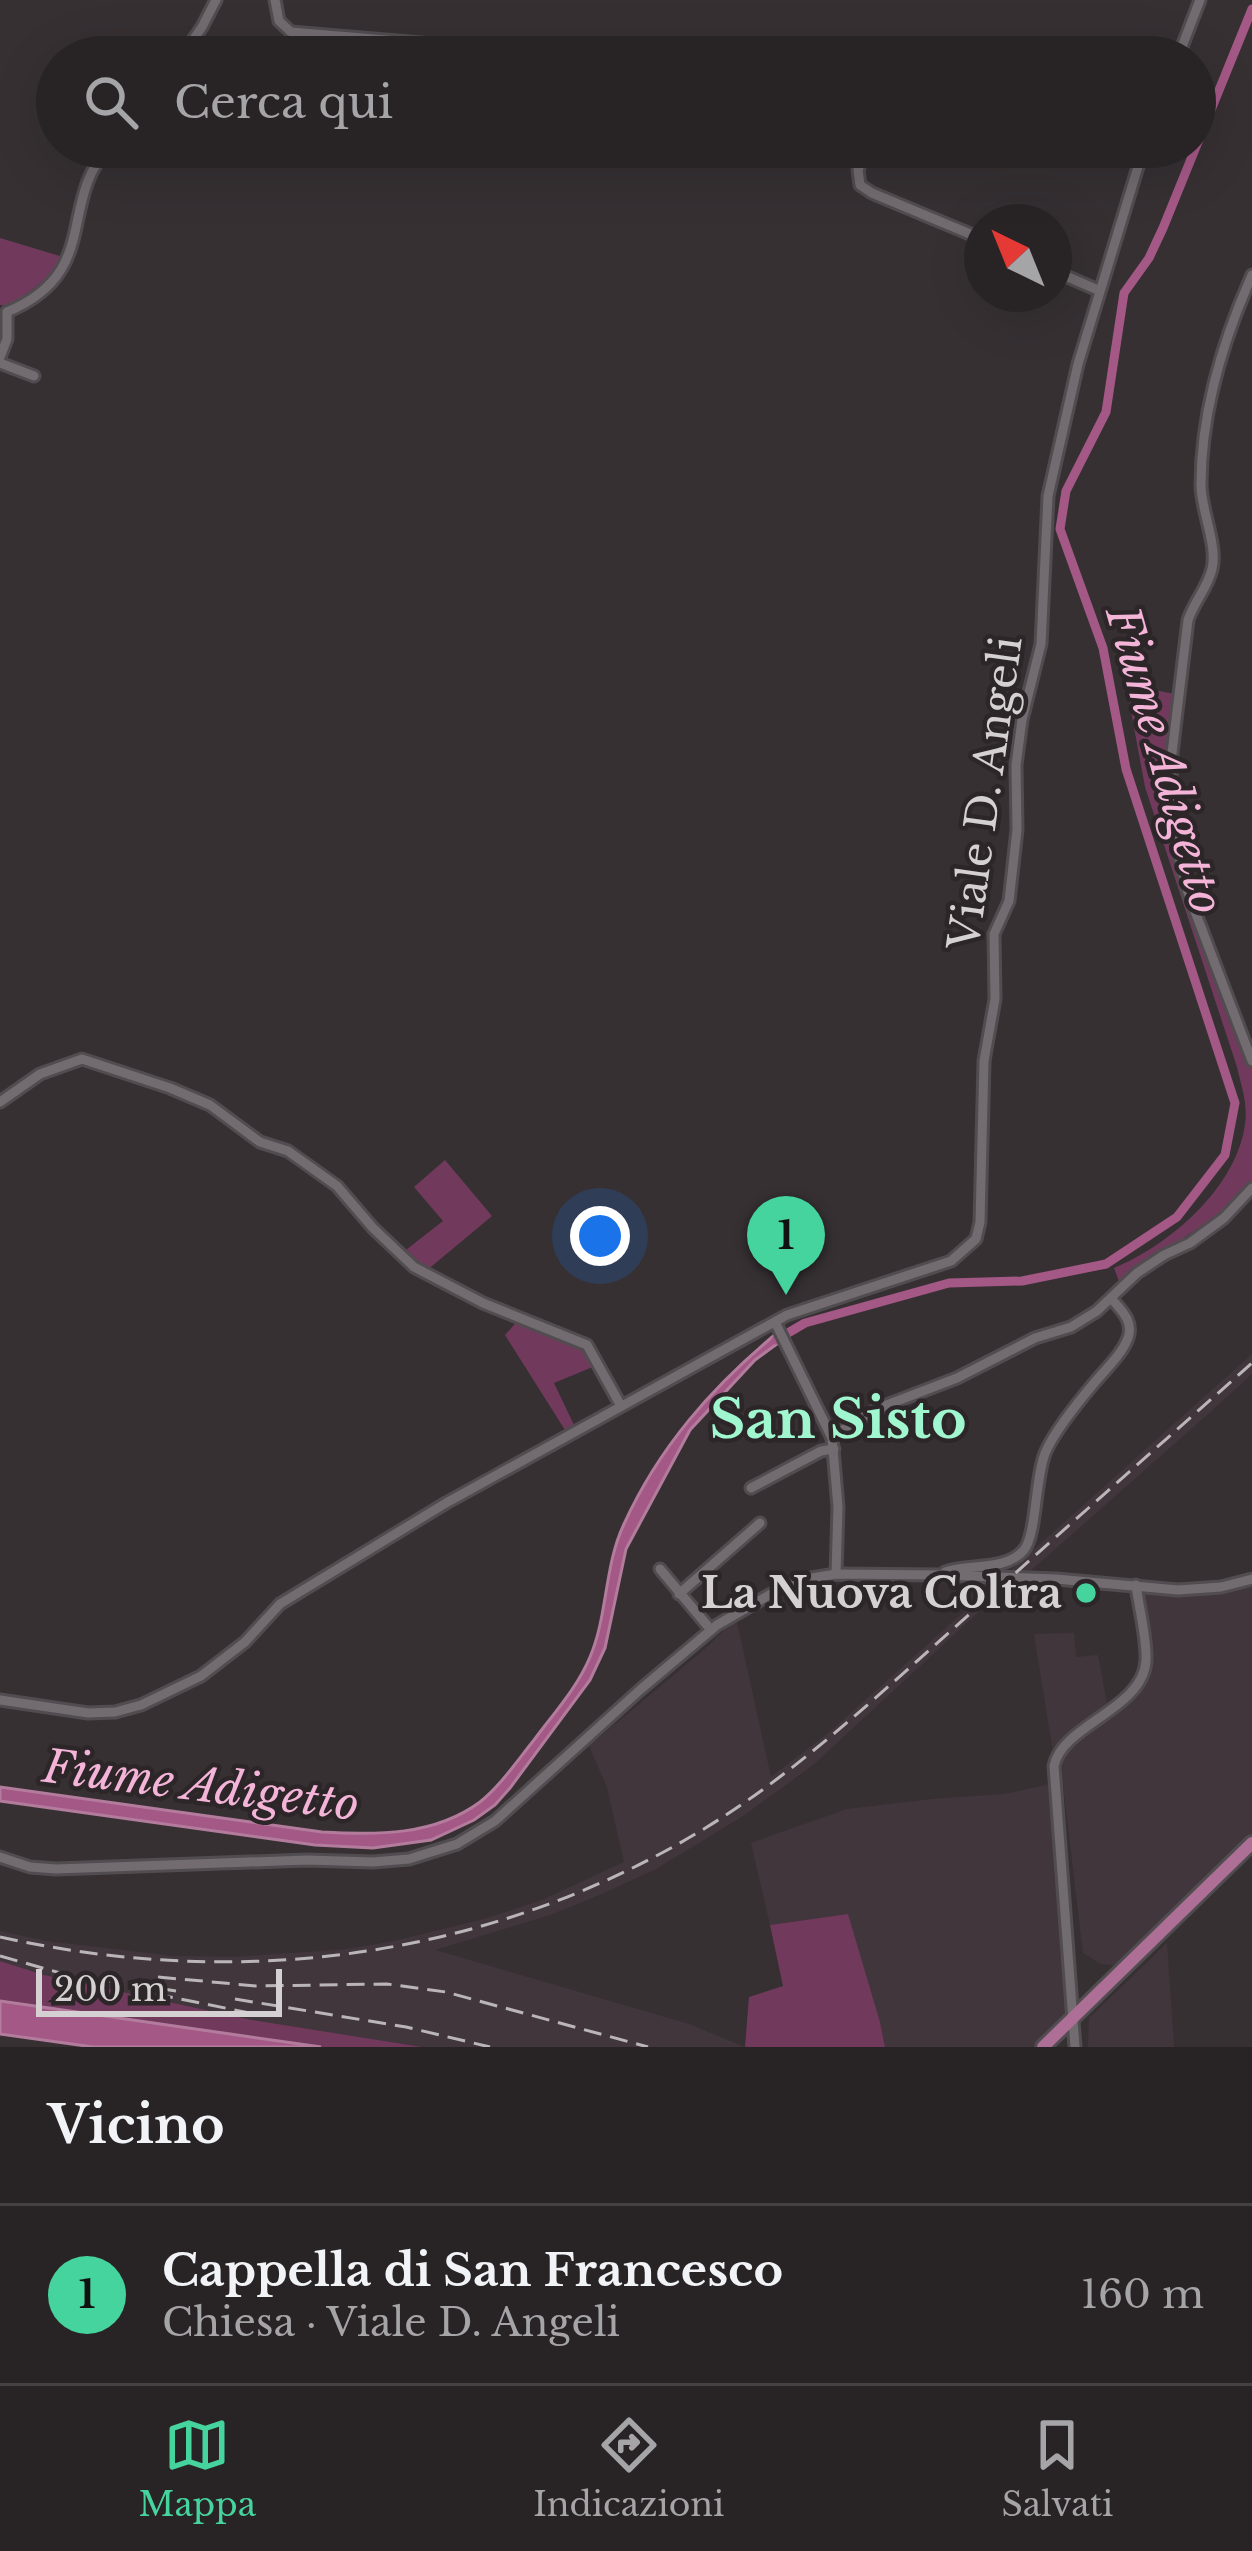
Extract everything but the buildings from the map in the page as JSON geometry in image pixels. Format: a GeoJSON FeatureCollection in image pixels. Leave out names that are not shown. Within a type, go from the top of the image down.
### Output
{"type":"FeatureCollection","features":[{"type":"Feature","properties":{"kind":"main road"},"geometry":{"type":"LineString","coordinates":[[1042,2047],[1252,1844]]}},
{"type":"Feature","properties":{"kind":"street"},"geometry":{"type":"LineString","coordinates":[[196,36],[216,0]]}},
{"type":"Feature","properties":{"kind":"street"},"geometry":{"type":"LineString","coordinates":[[274,0],[279,21],[291,32],[338,36]]}},
{"type":"Feature","properties":{"kind":"street"},"geometry":{"type":"LineString","coordinates":[[1186,36],[1200,0]]}},
{"type":"Feature","properties":{"kind":"street"},"geometry":{"type":"LineString","coordinates":[[34,376],[0,360],[8,339],[3,311],[32,302],[56,278],[71,252],[95,168]]}},
{"type":"Feature","properties":{"kind":"street"},"geometry":{"type":"LineString","coordinates":[[858,168],[860,185],[872,193],[964,231]]}},
{"type":"Feature","properties":{"kind":"street","name":"Viale D. Angeli"},"geometry":{"type":"LineString","coordinates":[[0,1700],[88,1714],[141,1706],[202,1676],[245,1642],[280,1604],[446,1503],[777,1325],[787,1315],[952,1261],[976,1239],[984,1061],[995,999],[994,934],[1010,901],[1017,830],[1016,765],[1041,644],[1048,496],[1098,290],[1137,168]]}},
{"type":"Feature","properties":{"kind":"street"},"geometry":{"type":"LineString","coordinates":[[1252,275],[1227,333],[1206,429],[1201,484],[1212,569],[1188,620],[1170,806],[1188,893],[1252,1061]]}},
{"type":"Feature","properties":{"kind":"street"},"geometry":{"type":"LineString","coordinates":[[1072,279],[1098,290]]}},
{"type":"Feature","properties":{"kind":"street"},"geometry":{"type":"LineString","coordinates":[[0,1102],[40,1074],[82,1059],[210,1105],[260,1142],[288,1151],[337,1186],[414,1267],[483,1304],[587,1345],[621,1406]]}},
{"type":"Feature","properties":{"kind":"street"},"geometry":{"type":"LineString","coordinates":[[752,1487],[821,1451],[855,1420],[957,1378],[1035,1338],[1071,1327],[1097,1311],[1137,1273],[1224,1218],[1252,1188]]}},
{"type":"Feature","properties":{"kind":"street"},"geometry":{"type":"LineString","coordinates":[[942,1575],[948,1570],[1003,1564],[1024,1550],[1046,1450],[1130,1335],[1128,1319],[1111,1298]]}},
{"type":"Feature","properties":{"kind":"street"},"geometry":{"type":"LineString","coordinates":[[777,1325],[833,1443],[836,1574]]}},
{"type":"Feature","properties":{"kind":"street"},"geometry":{"type":"LineString","coordinates":[[679,1594],[760,1523]]}},
{"type":"Feature","properties":{"kind":"street"},"geometry":{"type":"LineString","coordinates":[[660,1569],[711,1630]]}},
{"type":"Feature","properties":{"kind":"street"},"geometry":{"type":"LineString","coordinates":[[0,1857],[56,1869],[373,1862],[410,1858],[457,1844],[495,1821],[711,1630],[806,1579],[836,1574],[942,1575],[1178,1590],[1252,1579]]}},
{"type":"Feature","properties":{"kind":"street"},"geometry":{"type":"LineString","coordinates":[[1076,2047],[1054,1766],[1062,1748],[1133,1689],[1146,1664],[1136,1585]]}},
{"type":"Feature","properties":{"kind":"shaded area"},"geometry":{"type":"Polygon","coordinates":[[[0,238],[63,257],[9,306],[0,305],[0,238]]]}},
{"type":"Feature","properties":{"kind":"shaded area"},"geometry":{"type":"Polygon","coordinates":[[[1126,684],[1174,694],[1167,745],[1186,878],[1252,1064],[1252,1188],[1120,1284],[1114,1268],[1178,1229],[1215,1191],[1239,1147],[1246,1117],[1237,1067],[1145,787],[1126,684]]]}},
{"type":"Feature","properties":{"kind":"shaded area"},"geometry":{"type":"Polygon","coordinates":[[[445,1160],[492,1216],[426,1271],[402,1253],[443,1221],[414,1187],[445,1160]]]}},
{"type":"Feature","properties":{"kind":"shaded area"},"geometry":{"type":"Polygon","coordinates":[[[521,1317],[568,1336],[570,1343],[584,1348],[595,1366],[554,1383],[574,1425],[565,1430],[505,1335],[521,1317]]]}},
{"type":"Feature","properties":{"kind":"shaded area"},"geometry":{"type":"Polygon","coordinates":[[[777,1333],[781,1341],[755,1360],[690,1430],[626,1549],[605,1648],[590,1680],[510,1788],[474,1820],[431,1840],[373,1848],[315,1845],[0,1801],[0,1787],[343,1833],[404,1831],[462,1813],[502,1780],[585,1668],[596,1641],[618,1540],[654,1469],[709,1397],[777,1333]]]}},
{"type":"Feature","properties":{"kind":"shaded area"},"geometry":{"type":"Polygon","coordinates":[[[1252,1354],[1252,1374],[1027,1574],[1012,1581],[813,1765],[743,1816],[656,1869],[550,1915],[435,1950],[689,2024],[745,2047],[422,2047],[252,2020],[44,1975],[0,1961],[0,1931],[173,1956],[347,1949],[484,1919],[542,1900],[624,1862],[607,1787],[589,1746],[736,1618],[771,1777],[832,1730],[977,1600],[970,1590],[1011,1570],[1252,1354]]]}},
{"type":"Feature","properties":{"kind":"shaded area"},"geometry":{"type":"Polygon","coordinates":[[[1252,1584],[1252,1839],[1123,1966],[1101,1964],[1083,1953],[1063,1759],[1136,1697],[1150,1678],[1153,1665],[1141,1592],[1191,1594],[1252,1584]]]}},
{"type":"Feature","properties":{"kind":"shaded area"},"geometry":{"type":"Polygon","coordinates":[[[1074,1633],[1076,1657],[1098,1655],[1107,1704],[1053,1752],[1034,1634],[1074,1633]]]}},
{"type":"Feature","properties":{"kind":"shaded area"},"geometry":{"type":"Polygon","coordinates":[[[1051,1784],[1066,2020],[1037,2047],[885,2047],[848,1914],[770,1925],[751,1843],[847,1809],[1005,1794],[1051,1784]]]}},
{"type":"Feature","properties":{"kind":"shaded area"},"geometry":{"type":"Polygon","coordinates":[[[848,1914],[885,2047],[745,2047],[749,1997],[783,1986],[770,1925],[848,1914]]]}},
{"type":"Feature","properties":{"kind":"shaded area"},"geometry":{"type":"Polygon","coordinates":[[[1167,1943],[1174,2047],[1088,2047],[1089,2018],[1167,1943]]]}},
{"type":"Feature","properties":{"kind":"shaded area"},"geometry":{"type":"Polygon","coordinates":[[[0,1961],[44,1975],[252,2020],[422,2047],[321,2047],[0,2001],[0,1961]]]}},
{"type":"Feature","properties":{"kind":"shaded area"},"geometry":{"type":"Polygon","coordinates":[[[0,2001],[321,2047],[93,2047],[0,2034],[0,2001]]]}},
{"type":"Feature","properties":{"kind":"waterway","name":"Fiume Adigetto"},"geometry":{"type":"LineString","coordinates":[[1216,98],[1252,9]]}},
{"type":"Feature","properties":{"kind":"waterway","name":"Fiume Adigetto"},"geometry":{"type":"LineString","coordinates":[[776,1340],[805,1323],[949,1283],[1022,1281],[1106,1264],[1177,1217],[1225,1155],[1235,1103],[1126,769],[1103,648],[1060,529],[1066,491],[1106,412],[1124,293],[1149,258],[1187,168]]}},
{"type":"Feature","properties":{"kind":"railway"},"geometry":{"type":"LineString","coordinates":[[0,1937],[92,1953],[183,1961],[274,1960],[365,1951],[454,1934],[541,1907],[625,1872],[707,1827],[804,1758],[1252,1363]]}},
{"type":"Feature","properties":{"kind":"railway"},"geometry":{"type":"LineString","coordinates":[[0,1956],[64,1974],[176,1991]]}},
{"type":"Feature","properties":{"kind":"railway"},"geometry":{"type":"LineString","coordinates":[[158,1977],[256,1986],[387,1984],[446,1992],[648,2047]]}},
{"type":"Feature","properties":{"kind":"railway"},"geometry":{"type":"LineString","coordinates":[[155,1994],[255,2014]]}},
{"type":"Feature","properties":{"kind":"railway"},"geometry":{"type":"LineString","coordinates":[[235,1999],[406,2027],[490,2047]]}},
{"type":"Feature","properties":{"kind":"place","name":"Cappella di San Francesco"},"geometry":{"type":"Point","coordinates":[786,1295]}},
{"type":"Feature","properties":{"kind":"place","name":"La Nuova Coltra"},"geometry":{"type":"Point","coordinates":[1086,1593]}},
{"type":"Feature","properties":{"kind":"district","name":"San Sisto"},"geometry":{"type":"Point","coordinates":[838,1419]}}]}
